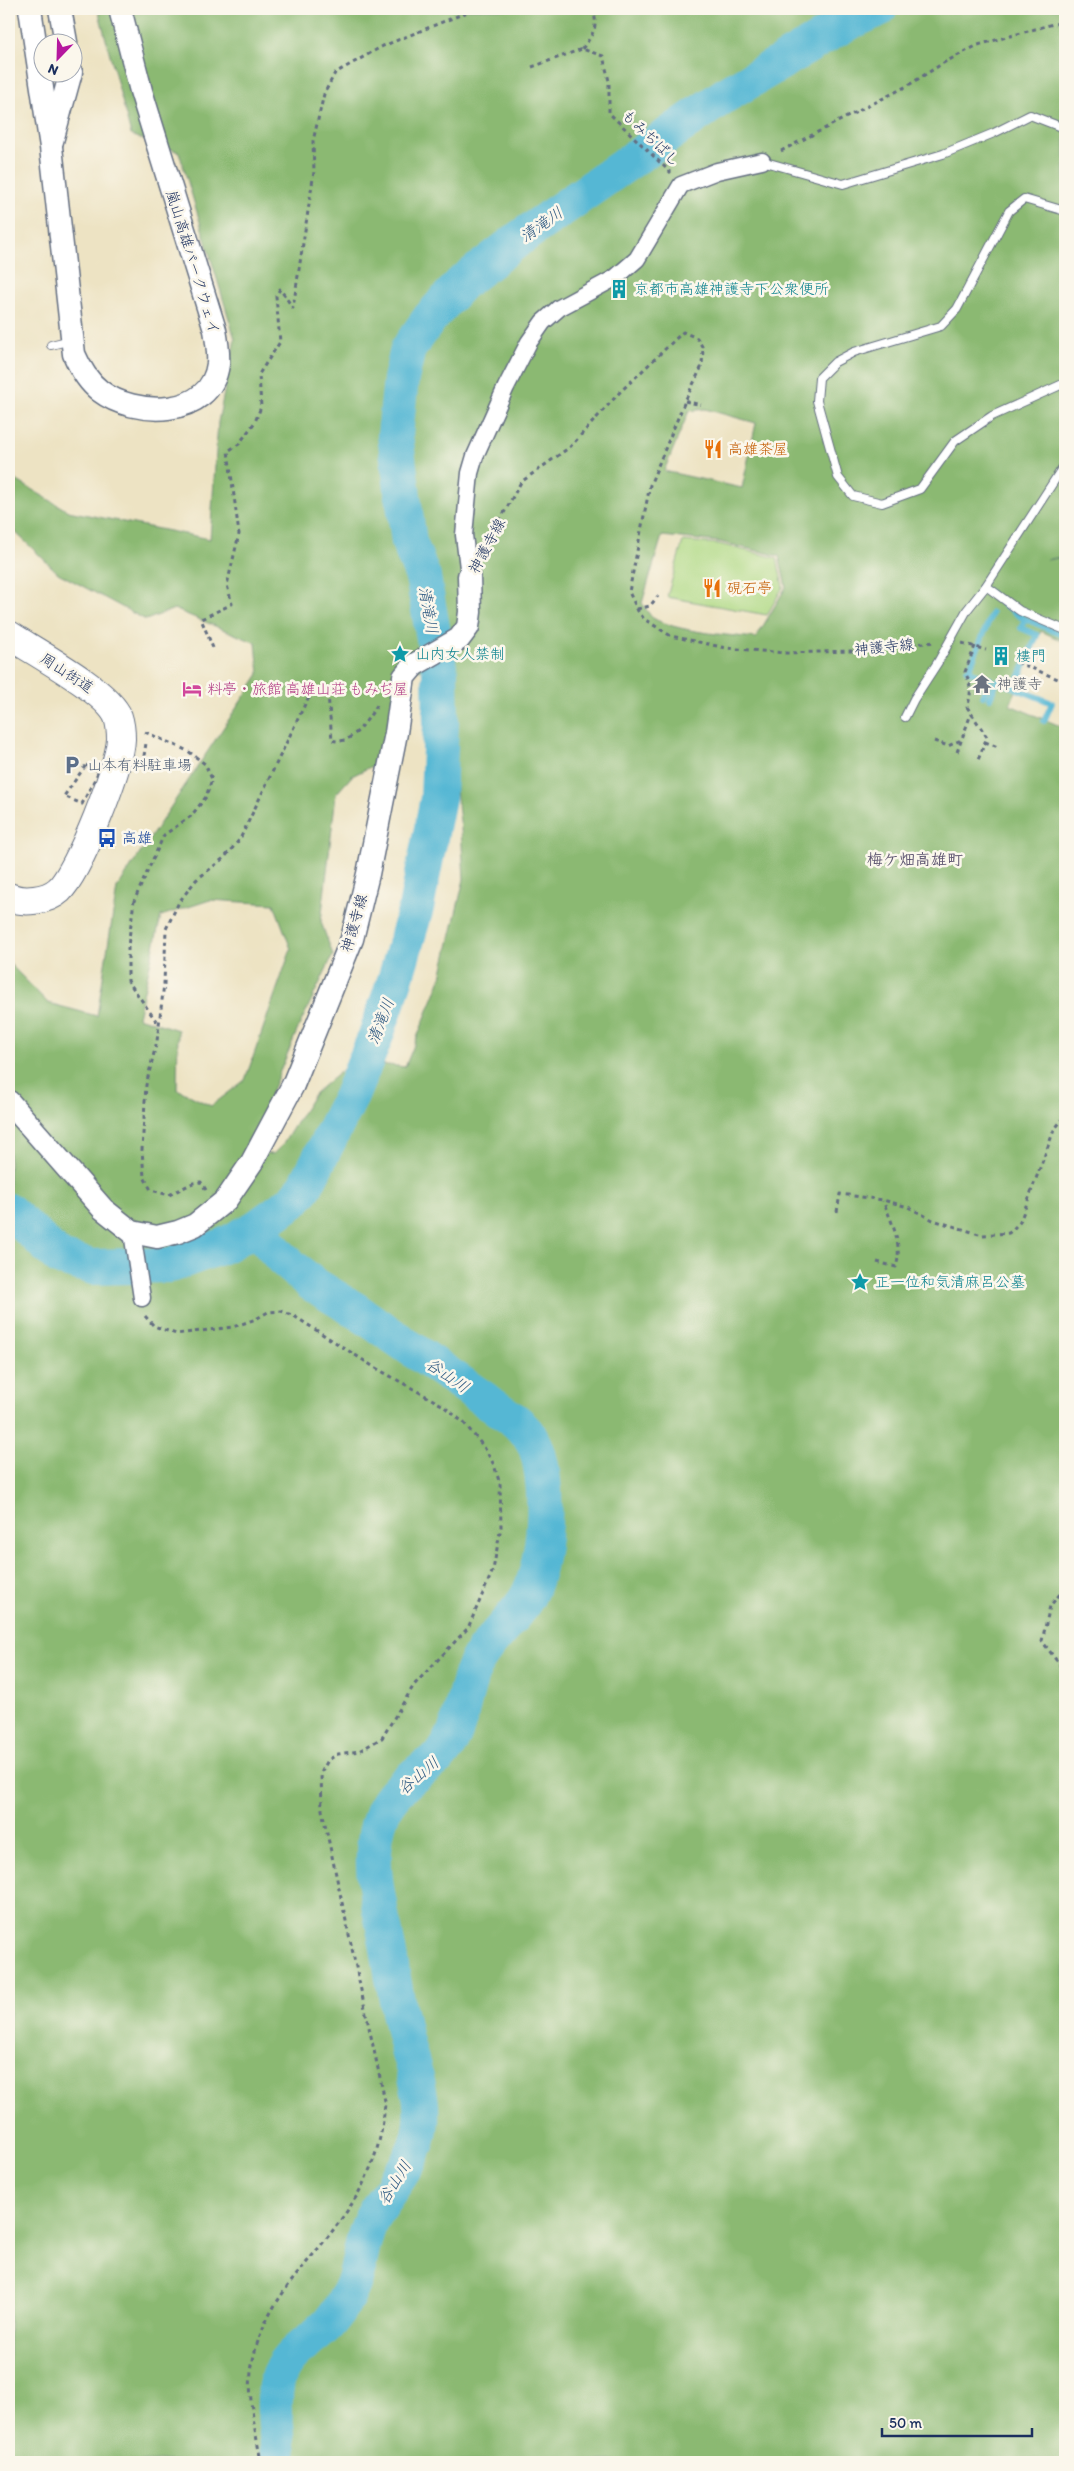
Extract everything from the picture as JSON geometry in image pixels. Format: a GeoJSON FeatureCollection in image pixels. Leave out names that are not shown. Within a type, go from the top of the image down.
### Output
{"type":"FeatureCollection","features":[{"type":"Feature","properties":{"kind":"highway","name":"周山街道"},"geometry":{"type":"LineString","coordinates":[[9,635],[98,692],[117,716],[121,739],[116,766],[84,848],[70,876],[58,891],[37,900],[16,900],[9,897]]}},
{"type":"Feature","properties":{"kind":"street","name":"嵐山高雄パークウェイ"},"geometry":{"type":"LineString","coordinates":[[30,9],[51,147],[62,342],[77,361],[89,381],[100,392],[118,401],[137,406],[170,408],[195,402],[210,386],[218,364],[215,330],[142,92],[120,9]]}},
{"type":"Feature","properties":{"kind":"street"},"geometry":{"type":"LineString","coordinates":[[60,9],[64,32]]}},
{"type":"Feature","properties":{"kind":"street","name":"嵐山高雄パークウェイ"},"geometry":{"type":"LineString","coordinates":[[51,147],[68,82]]}},
{"type":"Feature","properties":{"kind":"street"},"geometry":{"type":"LineString","coordinates":[[470,576],[464,535],[470,473],[475,456],[506,387],[529,342],[543,322],[559,308],[615,278],[637,259],[681,185],[717,171],[762,161]]}},
{"type":"Feature","properties":{"kind":"street","name":"神護寺線"},"geometry":{"type":"LineString","coordinates":[[9,1102],[103,1209],[133,1236],[157,1236],[178,1232],[195,1225],[226,1200],[252,1162],[293,1085],[352,939],[368,874],[396,733],[404,677],[414,666],[459,639],[468,627],[470,616],[470,576]]}},
{"type":"Feature","properties":{"kind":"street"},"geometry":{"type":"LineString","coordinates":[[133,1236],[142,1298]]}},
{"type":"Feature","properties":{"kind":"lane"},"geometry":{"type":"LineString","coordinates":[[762,161],[843,184],[943,154],[994,133],[1030,115],[1061,128],[1065,133]]}},
{"type":"Feature","properties":{"kind":"lane"},"geometry":{"type":"LineString","coordinates":[[1065,211],[1024,199],[1009,211],[957,309],[941,326],[854,352],[836,362],[819,378],[817,401],[838,477],[853,496],[882,503],[920,489],[955,441],[992,416],[1065,383]]}},
{"type":"Feature","properties":{"kind":"lane"},"geometry":{"type":"LineString","coordinates":[[905,717],[967,610],[986,586],[1065,464]]}},
{"type":"Feature","properties":{"kind":"lane"},"geometry":{"type":"LineString","coordinates":[[986,586],[1020,611],[1065,630]]}},
{"type":"Feature","properties":{"kind":"path"},"geometry":{"type":"LineString","coordinates":[[213,648],[202,619],[232,604],[227,585],[239,534],[228,451],[239,444],[255,422],[261,407],[259,374],[280,342],[276,296],[280,288],[293,308],[314,172],[313,140],[324,94],[335,74],[383,46],[475,9]]}},
{"type":"Feature","properties":{"kind":"path"},"geometry":{"type":"LineString","coordinates":[[532,67],[582,49],[594,34],[596,18],[592,9]]}},
{"type":"Feature","properties":{"kind":"path"},"geometry":{"type":"LineString","coordinates":[[762,161],[907,86],[945,62],[978,45],[1045,26],[1065,23]]}},
{"type":"Feature","properties":{"kind":"path","name":"もみぢばし"},"geometry":{"type":"LineString","coordinates":[[582,49],[603,56],[609,81],[609,113],[676,178]]}},
{"type":"Feature","properties":{"kind":"path","name":"神護寺線"},"geometry":{"type":"LineString","coordinates":[[470,576],[521,482],[570,447],[620,392],[683,332],[697,338],[702,348],[702,366],[685,401],[650,485],[629,592],[637,610],[644,619],[670,636],[726,648],[805,653],[852,651],[950,640]]}},
{"type":"Feature","properties":{"kind":"path"},"geometry":{"type":"LineString","coordinates":[[685,401],[701,405]]}},
{"type":"Feature","properties":{"kind":"path"},"geometry":{"type":"LineString","coordinates":[[637,610],[650,606],[658,596]]}},
{"type":"Feature","properties":{"kind":"path"},"geometry":{"type":"LineString","coordinates":[[978,760],[987,738],[967,707],[970,698],[970,681],[965,672],[975,646],[986,650]]}},
{"type":"Feature","properties":{"kind":"path"},"geometry":{"type":"LineString","coordinates":[[1017,662],[1065,682]]}},
{"type":"Feature","properties":{"kind":"path"},"geometry":{"type":"LineString","coordinates":[[217,1207],[202,1182],[193,1183],[169,1195],[151,1190],[144,1176],[142,1150],[146,1085],[159,1026],[164,984],[166,929],[179,902],[196,880],[225,857],[240,839],[307,700],[317,691],[328,694],[332,740],[338,742],[345,740],[357,731],[372,712]]}},
{"type":"Feature","properties":{"kind":"path"},"geometry":{"type":"LineString","coordinates":[[957,752],[971,713]]}},
{"type":"Feature","properties":{"kind":"path"},"geometry":{"type":"LineString","coordinates":[[145,731],[188,751],[205,764],[212,779],[206,797],[191,816],[164,835],[134,901],[128,946],[128,981],[159,1026]]}},
{"type":"Feature","properties":{"kind":"path"},"geometry":{"type":"LineString","coordinates":[[934,740],[948,746],[962,740]]}},
{"type":"Feature","properties":{"kind":"path"},"geometry":{"type":"LineString","coordinates":[[985,742],[998,747]]}},
{"type":"Feature","properties":{"kind":"path"},"geometry":{"type":"LineString","coordinates":[[82,804],[64,796],[86,766],[93,768]]}},
{"type":"Feature","properties":{"kind":"path"},"geometry":{"type":"LineString","coordinates":[[837,1212],[840,1194],[883,1200],[908,1207],[933,1220],[982,1235],[1009,1233],[1020,1222],[1051,1137],[1065,1116]]}},
{"type":"Feature","properties":{"kind":"path"},"geometry":{"type":"LineString","coordinates":[[877,1262],[896,1267],[898,1262],[899,1244],[883,1200]]}},
{"type":"Feature","properties":{"kind":"path"},"geometry":{"type":"LineString","coordinates":[[142,1298],[144,1313],[154,1326],[176,1334],[232,1327],[256,1319],[268,1312],[281,1311],[294,1316],[374,1367],[442,1405],[464,1423],[484,1447],[494,1465],[500,1484],[501,1527],[493,1570],[468,1628],[414,1686],[382,1738],[359,1751],[338,1754],[328,1760],[321,1772],[322,1810],[383,2092],[384,2128],[376,2156],[361,2189],[345,2215],[277,2300],[260,2334],[251,2372],[251,2401],[261,2462]]}},
{"type":"Feature","properties":{"kind":"path"},"geometry":{"type":"LineString","coordinates":[[1065,1588],[1050,1606],[1042,1641],[1060,1665],[1065,1692]]}},
{"type":"Feature","properties":{"kind":"green space"},"geometry":{"type":"Polygon","coordinates":[[[98,9],[1065,9],[1065,556],[1046,560],[1065,557],[1065,642],[1041,631],[1010,705],[1065,728],[1065,2462],[9,2462],[9,963],[48,1003],[97,1016],[117,888],[259,674],[256,643],[174,609],[146,620],[58,573],[9,526],[9,476],[68,511],[210,539],[218,422],[235,339],[179,152],[131,135],[98,9]],[[705,409],[689,411],[664,471],[742,488],[756,423],[705,409]],[[662,536],[642,603],[653,618],[675,627],[756,638],[786,587],[779,556],[720,542],[662,536]],[[445,663],[399,674],[382,761],[352,776],[336,794],[321,922],[333,955],[300,1024],[265,1107],[270,1119],[262,1153],[273,1154],[283,1144],[314,1094],[353,1061],[405,1067],[440,981],[464,879],[461,829],[448,726],[445,663]],[[210,900],[161,916],[138,1017],[178,1030],[177,1089],[211,1106],[245,1080],[291,949],[274,904],[210,900]]]}},
{"type":"Feature","properties":{"kind":"green space"},"geometry":{"type":"Polygon","coordinates":[[[683,541],[719,544],[777,558],[783,587],[767,615],[667,597],[683,541]]]}},
{"type":"Feature","properties":{"kind":"waterway","name":"清滝川"},"geometry":{"type":"LineString","coordinates":[[9,1211],[60,1258],[93,1267],[170,1265],[225,1245],[256,1228],[293,1201],[305,1187],[351,1096],[375,1038],[395,980],[416,908],[438,798],[441,724],[440,672],[423,577],[409,542],[395,435],[401,379],[408,349],[430,318],[462,283],[520,238],[724,96],[842,26],[879,9]]}},
{"type":"Feature","properties":{"kind":"waterway"},"geometry":{"type":"LineString","coordinates":[[986,591],[1021,617],[1065,636]]}},
{"type":"Feature","properties":{"kind":"waterway"},"geometry":{"type":"LineString","coordinates":[[969,670],[992,613]]}},
{"type":"Feature","properties":{"kind":"waterway"},"geometry":{"type":"LineString","coordinates":[[1025,619],[1021,628],[1037,635],[1015,688],[1052,703],[1044,721]]}},
{"type":"Feature","properties":{"kind":"waterway"},"geometry":{"type":"LineString","coordinates":[[967,670],[990,679],[983,696]]}},
{"type":"Feature","properties":{"kind":"waterway"},"geometry":{"type":"LineString","coordinates":[[990,698],[997,681],[1015,688]]}},
{"type":"Feature","properties":{"kind":"waterway","name":"谷山川"},"geometry":{"type":"LineString","coordinates":[[256,1228],[282,1258],[311,1283],[357,1311],[517,1422],[532,1439],[538,1455],[544,1498],[542,1546],[532,1587],[524,1602],[477,1661],[450,1743],[439,1757],[400,1787],[385,1806],[377,1830],[374,1847],[375,1881],[401,2022],[417,2081],[421,2105],[420,2129],[417,2142],[408,2162],[368,2226],[355,2279],[343,2304],[330,2322],[299,2349],[285,2363],[280,2372],[275,2392],[279,2462]]}},
{"type":"Feature","properties":{"kind":"place","name":"京都市高雄神護寺下公衆便所"},"geometry":{"type":"Point","coordinates":[619,289]}},
{"type":"Feature","properties":{"kind":"place","name":"高雄茶屋"},"geometry":{"type":"Point","coordinates":[713,449]}},
{"type":"Feature","properties":{"kind":"place","name":"硯石亭"},"geometry":{"type":"Point","coordinates":[712,588]}},
{"type":"Feature","properties":{"kind":"place","name":"山内女人禁制"},"geometry":{"type":"Point","coordinates":[400,654]}},
{"type":"Feature","properties":{"kind":"place","name":"樓門"},"geometry":{"type":"Point","coordinates":[1001,656]}},
{"type":"Feature","properties":{"kind":"place","name":"神護寺"},"geometry":{"type":"Point","coordinates":[982,684]}},
{"type":"Feature","properties":{"kind":"place","name":"料亭・旅館 高雄山荘 もみぢ屋"},"geometry":{"type":"Point","coordinates":[192,689]}},
{"type":"Feature","properties":{"kind":"place","name":"山本有料駐車場"},"geometry":{"type":"Point","coordinates":[72,765]}},
{"type":"Feature","properties":{"kind":"place","name":"高雄"},"geometry":{"type":"Point","coordinates":[107,838]}},
{"type":"Feature","properties":{"kind":"place","name":"正一位和気清麻呂公墓"},"geometry":{"type":"Point","coordinates":[860,1282]}},
{"type":"Feature","properties":{"kind":"district","name":"梅ケ畑高雄町"},"geometry":{"type":"Point","coordinates":[915,859]}}]}
